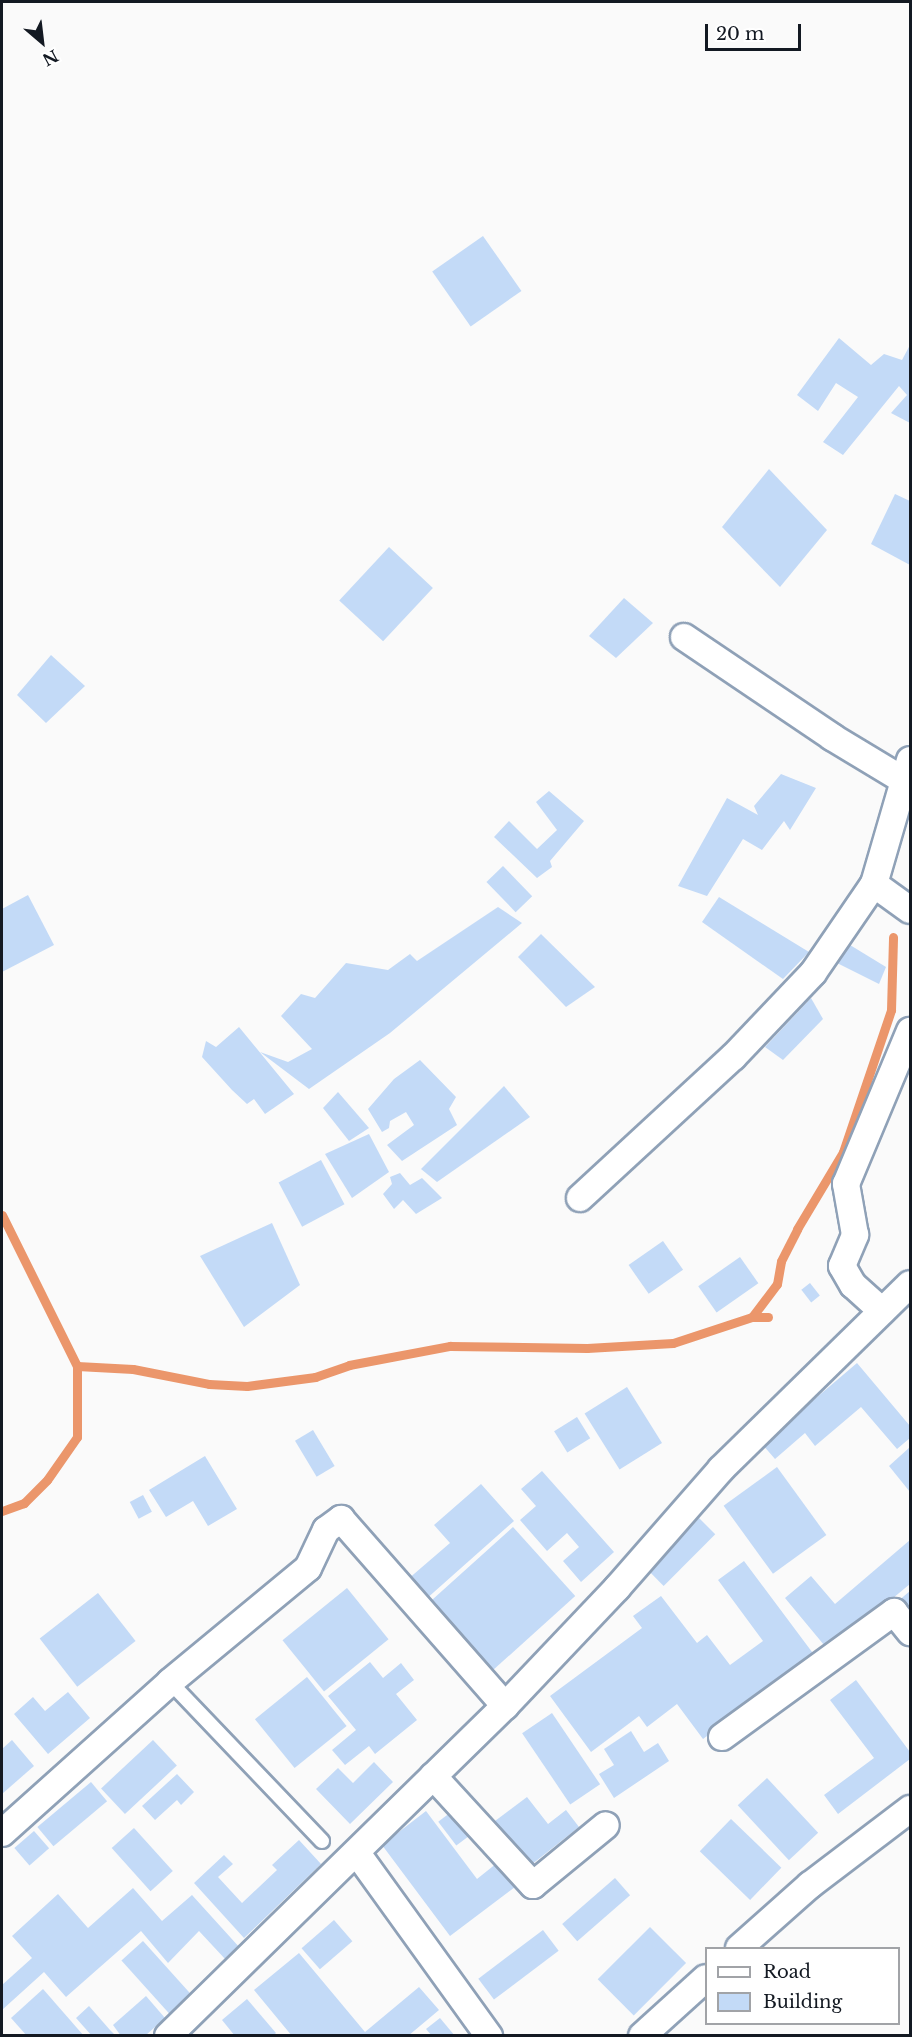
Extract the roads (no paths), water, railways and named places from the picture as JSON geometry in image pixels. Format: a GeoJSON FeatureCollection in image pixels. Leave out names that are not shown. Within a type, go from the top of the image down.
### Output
{"type":"FeatureCollection","features":[{"type":"Feature","properties":{"kind":"street"},"geometry":{"type":"LineString","coordinates":[[580,1198],[733,1057],[813,973],[874,884],[907,770],[832,737],[684,637]]}},
{"type":"Feature","properties":{"kind":"street"},"geometry":{"type":"LineString","coordinates":[[874,884],[910,910]]}},
{"type":"Feature","properties":{"kind":"street"},"geometry":{"type":"LineString","coordinates":[[882,1311],[853,1285],[842,1266],[855,1235],[846,1184],[910,1031]]}},
{"type":"Feature","properties":{"kind":"street"},"geometry":{"type":"LineString","coordinates":[[168,2036],[505,1706],[617,1588],[721,1468],[910,1284]]}},
{"type":"Feature","properties":{"kind":"street"},"geometry":{"type":"LineString","coordinates":[[2,1833],[170,1682],[308,1568],[326,1530],[341,1519],[505,1706]]}},
{"type":"Feature","properties":{"kind":"street"},"geometry":{"type":"LineString","coordinates":[[722,1737],[894,1612],[910,1632]]}},
{"type":"Feature","properties":{"kind":"street"},"geometry":{"type":"LineString","coordinates":[[434,1776],[533,1885],[606,1825]]}},
{"type":"Feature","properties":{"kind":"street"},"geometry":{"type":"LineString","coordinates":[[740,1947],[810,1885],[910,1809]]}},
{"type":"Feature","properties":{"kind":"street"},"geometry":{"type":"LineString","coordinates":[[357,1853],[489,2036]]}},
{"type":"Feature","properties":{"kind":"street"},"geometry":{"type":"LineString","coordinates":[[642,2036],[705,1979]]}},
{"type":"Feature","properties":{"kind":"lane"},"geometry":{"type":"LineString","coordinates":[[170,1682],[322,1841]]}},
{"type":"Feature","properties":{"kind":"waterway"},"geometry":{"type":"LineString","coordinates":[[752,1317],[777,1284],[781,1261],[797,1229],[843,1152],[891,1010],[893,937]]}},
{"type":"Feature","properties":{"kind":"waterway"},"geometry":{"type":"LineString","coordinates":[[2,1215],[77,1366],[77,1437],[47,1480],[24,1503],[2,1511]]}},
{"type":"Feature","properties":{"kind":"waterway"},"geometry":{"type":"LineString","coordinates":[[77,1366],[133,1369],[209,1384],[247,1386],[315,1377],[349,1365],[450,1346],[587,1348],[673,1343],[752,1317],[768,1317]]}}]}
